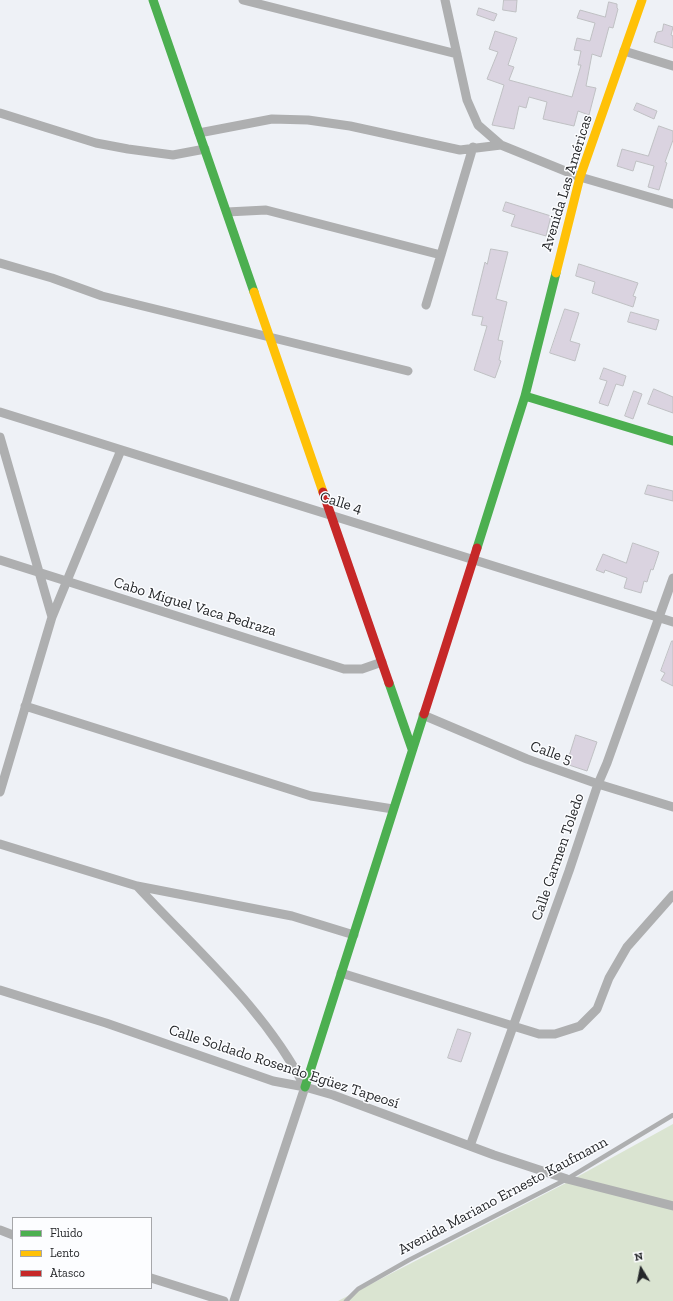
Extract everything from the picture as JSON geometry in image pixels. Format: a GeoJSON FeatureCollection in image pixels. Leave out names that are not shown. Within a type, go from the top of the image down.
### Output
{"type":"FeatureCollection","features":[{"type":"Feature","properties":{"kind":"street"},"geometry":{"type":"LineString","coordinates":[[153,0],[412,750]]}},
{"type":"Feature","properties":{"kind":"street"},"geometry":{"type":"LineString","coordinates":[[243,0],[457,54]]}},
{"type":"Feature","properties":{"kind":"street"},"geometry":{"type":"LineString","coordinates":[[445,0],[467,100],[478,125],[501,145],[580,177],[673,204]]}},
{"type":"Feature","properties":{"kind":"street","name":"Avenida Las Américas"},"geometry":{"type":"LineString","coordinates":[[305,1087],[525,396],[528,377],[580,177],[642,0]]}},
{"type":"Feature","properties":{"kind":"street"},"geometry":{"type":"LineString","coordinates":[[624,51],[673,66]]}},
{"type":"Feature","properties":{"kind":"street"},"geometry":{"type":"LineString","coordinates":[[0,113],[96,143],[122,148],[173,155],[205,149]]}},
{"type":"Feature","properties":{"kind":"street"},"geometry":{"type":"LineString","coordinates":[[199,132],[272,119],[308,120],[350,126],[460,150],[473,147],[501,145]]}},
{"type":"Feature","properties":{"kind":"street"},"geometry":{"type":"LineString","coordinates":[[426,305],[473,147]]}},
{"type":"Feature","properties":{"kind":"street"},"geometry":{"type":"LineString","coordinates":[[227,212],[266,210],[441,255]]}},
{"type":"Feature","properties":{"kind":"street"},"geometry":{"type":"LineString","coordinates":[[0,263],[52,278],[102,296],[408,371]]}},
{"type":"Feature","properties":{"kind":"street"},"geometry":{"type":"LineString","coordinates":[[525,396],[673,441]]}},
{"type":"Feature","properties":{"kind":"street","name":"Calle 4"},"geometry":{"type":"LineString","coordinates":[[0,412],[673,622]]}},
{"type":"Feature","properties":{"kind":"street"},"geometry":{"type":"LineString","coordinates":[[0,436],[41,574],[52,617]]}},
{"type":"Feature","properties":{"kind":"street"},"geometry":{"type":"LineString","coordinates":[[0,792],[52,617],[121,450]]}},
{"type":"Feature","properties":{"kind":"street","name":"Cabo Miguel Vaca Pedraza"},"geometry":{"type":"LineString","coordinates":[[0,560],[344,669],[362,669],[382,662]]}},
{"type":"Feature","properties":{"kind":"street","name":"Calle Carmen Toledo"},"geometry":{"type":"LineString","coordinates":[[470,1146],[569,871],[598,784],[608,763],[673,578]]}},
{"type":"Feature","properties":{"kind":"street"},"geometry":{"type":"LineString","coordinates":[[26,706],[311,796],[393,809]]}},
{"type":"Feature","properties":{"kind":"street","name":"Calle 5"},"geometry":{"type":"LineString","coordinates":[[423,715],[527,759],[598,784],[673,807]]}},
{"type":"Feature","properties":{"kind":"street"},"geometry":{"type":"LineString","coordinates":[[0,844],[137,886],[292,916],[354,934]]}},
{"type":"Feature","properties":{"kind":"street"},"geometry":{"type":"LineString","coordinates":[[137,886],[232,984],[271,1032],[296,1069],[305,1087],[234,1301]]}},
{"type":"Feature","properties":{"kind":"street"},"geometry":{"type":"LineString","coordinates":[[341,973],[539,1034],[555,1034],[580,1026],[597,1009],[609,978],[627,947],[673,895]]}},
{"type":"Feature","properties":{"kind":"street","name":"Calle Soldado Rosendo Egüez Tapeosí"},"geometry":{"type":"LineString","coordinates":[[0,990],[106,1023],[274,1081],[333,1094],[470,1146],[567,1179],[673,1206]]}},
{"type":"Feature","properties":{"kind":"street"},"geometry":{"type":"LineString","coordinates":[[0,1230],[12,1235]]}},
{"type":"Feature","properties":{"kind":"street"},"geometry":{"type":"LineString","coordinates":[[152,1278],[224,1301]]}},
{"type":"Feature","properties":{"kind":"lane","name":"Avenida Mariano Ernesto Kaufmann"},"geometry":{"type":"LineString","coordinates":[[346,1301],[358,1289],[408,1260],[567,1179],[673,1115]]}},
{"type":"Feature","properties":{"kind":"green space"},"geometry":{"type":"Polygon","coordinates":[[[673,1124],[673,1301],[338,1301],[566,1183],[673,1124]]]}},
{"type":"Feature","properties":{"kind":"building"},"geometry":{"type":"Polygon","coordinates":[[[504,0],[517,0],[516,12],[503,10],[504,0]]]}},
{"type":"Feature","properties":{"kind":"building"},"geometry":{"type":"Polygon","coordinates":[[[609,2],[617,4],[618,9],[613,28],[609,27],[601,57],[592,54],[586,86],[596,88],[589,115],[578,111],[574,126],[543,119],[547,102],[529,97],[526,108],[519,106],[514,129],[492,125],[504,85],[487,79],[498,52],[489,49],[495,31],[517,38],[508,65],[514,67],[509,80],[572,97],[581,65],[578,65],[581,51],[574,50],[577,38],[590,41],[595,23],[577,18],[580,10],[605,17],[609,2]]]}},
{"type":"Feature","properties":{"kind":"building"},"geometry":{"type":"Polygon","coordinates":[[[479,8],[497,14],[494,21],[477,15],[479,8]]]}},
{"type":"Feature","properties":{"kind":"building"},"geometry":{"type":"Polygon","coordinates":[[[664,24],[673,27],[671,35],[673,36],[673,48],[654,42],[657,32],[662,31],[664,24]]]}},
{"type":"Feature","properties":{"kind":"building"},"geometry":{"type":"Polygon","coordinates":[[[637,103],[657,111],[654,119],[634,110],[637,103]]]}},
{"type":"Feature","properties":{"kind":"building"},"geometry":{"type":"Polygon","coordinates":[[[659,126],[673,131],[673,140],[665,162],[667,163],[659,190],[648,187],[654,166],[636,161],[633,171],[617,166],[622,149],[648,156],[659,126]]]}},
{"type":"Feature","properties":{"kind":"building"},"geometry":{"type":"Polygon","coordinates":[[[506,202],[551,216],[546,236],[511,226],[515,215],[503,211],[506,202]]]}},
{"type":"Feature","properties":{"kind":"building"},"geometry":{"type":"Polygon","coordinates":[[[491,249],[508,252],[496,299],[507,302],[498,340],[503,341],[499,360],[501,361],[495,378],[474,370],[487,326],[481,325],[483,317],[472,315],[485,262],[487,264],[491,249]]]}},
{"type":"Feature","properties":{"kind":"building"},"geometry":{"type":"Polygon","coordinates":[[[579,264],[638,283],[633,296],[636,297],[633,307],[592,293],[595,282],[576,276],[579,264]]]}},
{"type":"Feature","properties":{"kind":"building"},"geometry":{"type":"Polygon","coordinates":[[[565,309],[579,313],[570,341],[580,344],[575,361],[550,353],[565,309]]]}},
{"type":"Feature","properties":{"kind":"building"},"geometry":{"type":"Polygon","coordinates":[[[631,312],[659,320],[656,330],[628,322],[631,312]]]}},
{"type":"Feature","properties":{"kind":"building"},"geometry":{"type":"Polygon","coordinates":[[[604,368],[626,376],[623,386],[616,384],[608,406],[599,403],[607,381],[600,379],[604,368]]]}},
{"type":"Feature","properties":{"kind":"building"},"geometry":{"type":"Polygon","coordinates":[[[654,389],[673,397],[673,413],[648,404],[654,389]]]}},
{"type":"Feature","properties":{"kind":"building"},"geometry":{"type":"Polygon","coordinates":[[[634,391],[642,394],[633,419],[625,416],[634,391]]]}},
{"type":"Feature","properties":{"kind":"building"},"geometry":{"type":"Polygon","coordinates":[[[648,485],[673,491],[673,501],[645,494],[648,485]]]}},
{"type":"Feature","properties":{"kind":"building"},"geometry":{"type":"Polygon","coordinates":[[[633,543],[659,552],[647,582],[644,581],[641,593],[624,588],[627,578],[605,570],[604,573],[596,570],[603,554],[626,563],[633,543]]]}},
{"type":"Feature","properties":{"kind":"building"},"geometry":{"type":"Polygon","coordinates":[[[672,641],[673,686],[661,680],[665,673],[661,671],[672,641]]]}},
{"type":"Feature","properties":{"kind":"building"},"geometry":{"type":"Polygon","coordinates":[[[576,735],[597,742],[587,771],[563,763],[566,754],[569,755],[576,735]]]}},
{"type":"Feature","properties":{"kind":"building"},"geometry":{"type":"Polygon","coordinates":[[[458,1029],[471,1033],[461,1062],[448,1058],[458,1029]]]}},
{"type":"Feature","properties":{"kind":"traffic: fast"},"geometry":{"type":"LineString","coordinates":[[153,0],[254,292]]}},
{"type":"Feature","properties":{"kind":"traffic: fast"},"geometry":{"type":"LineString","coordinates":[[556,273],[525,396],[673,441]]}},
{"type":"Feature","properties":{"kind":"traffic: fast"},"geometry":{"type":"LineString","coordinates":[[477,548],[525,396]]}},
{"type":"Feature","properties":{"kind":"traffic: fast"},"geometry":{"type":"LineString","coordinates":[[389,683],[412,749]]}},
{"type":"Feature","properties":{"kind":"traffic: fast"},"geometry":{"type":"LineString","coordinates":[[305,1087],[424,714]]}},
{"type":"Feature","properties":{"kind":"traffic: slow"},"geometry":{"type":"LineString","coordinates":[[556,273],[580,177],[642,0]]}},
{"type":"Feature","properties":{"kind":"traffic: slow"},"geometry":{"type":"LineString","coordinates":[[254,292],[323,492]]}},
{"type":"Feature","properties":{"kind":"traffic: jam"},"geometry":{"type":"LineString","coordinates":[[323,492],[389,683]]}},
{"type":"Feature","properties":{"kind":"traffic: jam"},"geometry":{"type":"LineString","coordinates":[[424,714],[477,548]]}}]}
